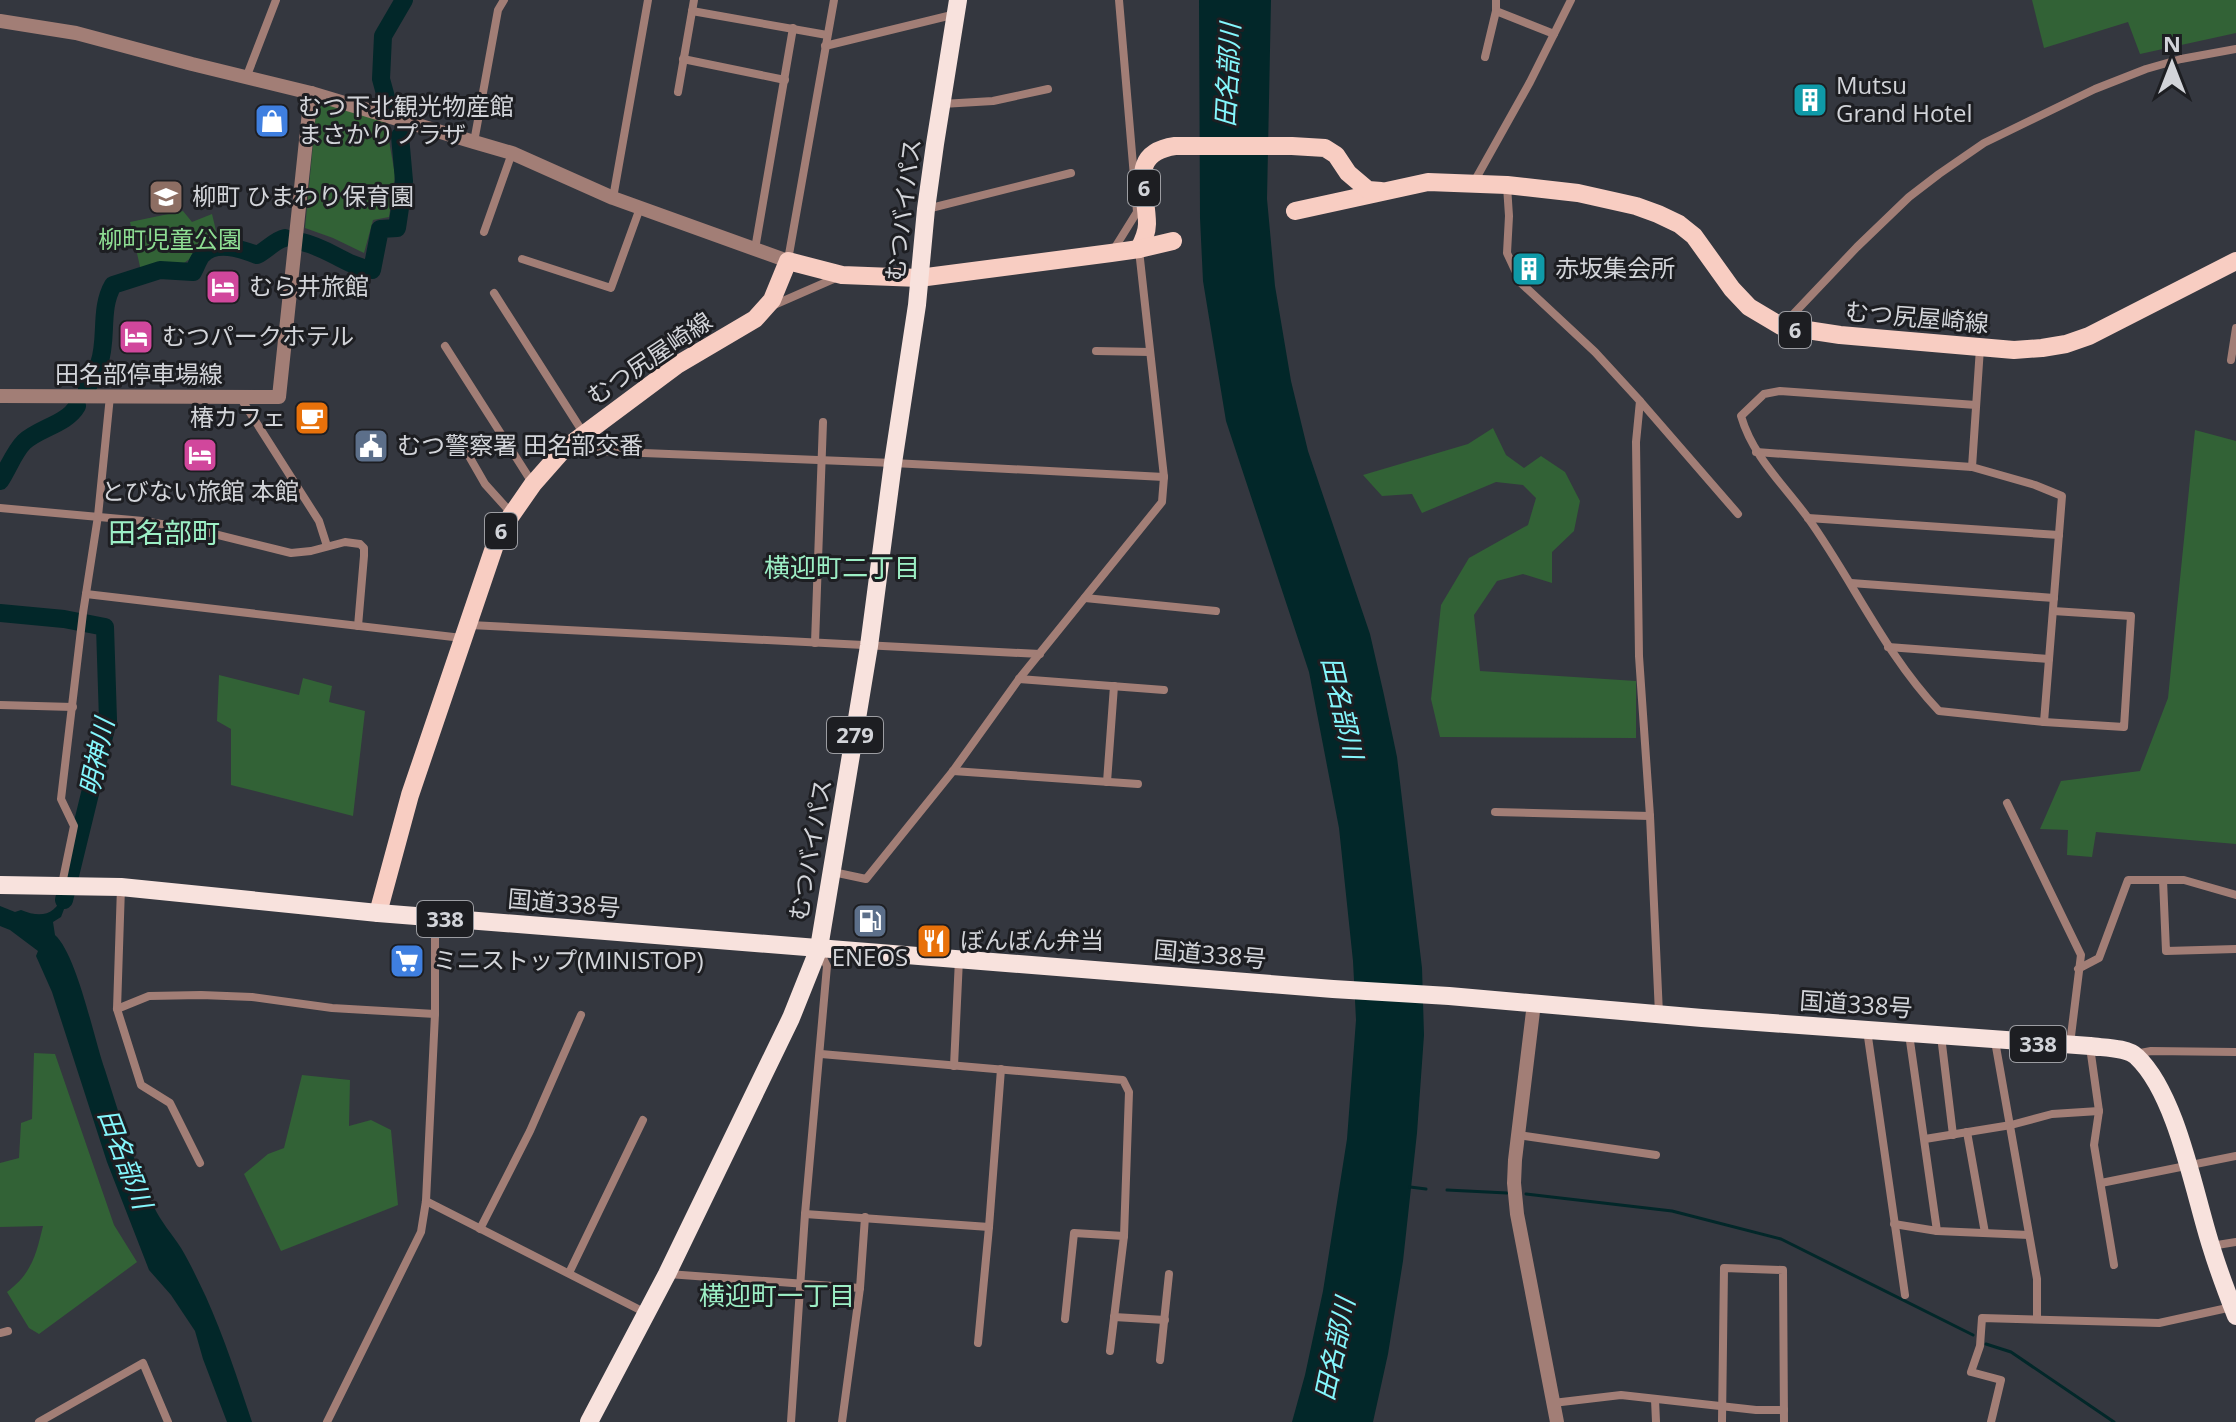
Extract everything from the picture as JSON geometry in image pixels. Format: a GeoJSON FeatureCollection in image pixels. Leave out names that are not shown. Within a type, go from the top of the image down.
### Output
{"type":"FeatureCollection","features":[{"type":"Feature","properties":{"kind":"highway","name":"むつバイパス"},"geometry":{"type":"LineString","coordinates":[[589,1422],[667,1274],[791,1018],[819,948],[869,646],[917,305],[926,209],[957,7]]}},
{"type":"Feature","properties":{"kind":"highway","name":"国道338号"},"geometry":{"type":"LineString","coordinates":[[0,885],[121,887],[435,918],[2090,1046],[2135,1054]]}},
{"type":"Feature","properties":{"kind":"highway"},"geometry":{"type":"LineString","coordinates":[[2135,1054],[2169,1107],[2234,1311]]}},
{"type":"Feature","properties":{"kind":"main road","name":"6"},"geometry":{"type":"LineString","coordinates":[[1139,249],[1147,228],[1144,165],[1152,153],[1161,148],[1325,148],[1336,155],[1348,173],[1368,190],[1386,191]]}},
{"type":"Feature","properties":{"kind":"main road","name":"むつ尻屋崎線"},"geometry":{"type":"LineString","coordinates":[[1295,211],[1428,182],[1507,185],[1609,199],[1669,219],[1694,236],[1732,289],[1749,307],[1781,326],[1840,335],[1980,348],[2042,348],[2078,340],[2236,261]]}},
{"type":"Feature","properties":{"kind":"main road"},"geometry":{"type":"LineString","coordinates":[[788,261],[842,275],[919,278],[1139,249],[1173,241]]}},
{"type":"Feature","properties":{"kind":"main road","name":"むつ尻屋崎線"},"geometry":{"type":"LineString","coordinates":[[378,913],[410,795],[499,533],[533,484],[563,450],[677,365],[755,319],[766,309],[788,261]]}},
{"type":"Feature","properties":{"kind":"street"},"geometry":{"type":"LineString","coordinates":[[246,78],[276,0]]}},
{"type":"Feature","properties":{"kind":"street"},"geometry":{"type":"LineString","coordinates":[[474,142],[498,10],[504,0]]}},
{"type":"Feature","properties":{"kind":"street"},"geometry":{"type":"LineString","coordinates":[[613,198],[648,0]]}},
{"type":"Feature","properties":{"kind":"street"},"geometry":{"type":"LineString","coordinates":[[678,92],[694,0]]}},
{"type":"Feature","properties":{"kind":"street"},"geometry":{"type":"LineString","coordinates":[[0,21],[76,33],[311,93],[512,153],[613,198],[788,261],[834,0]]}},
{"type":"Feature","properties":{"kind":"street"},"geometry":{"type":"LineString","coordinates":[[1111,253],[1137,212],[1119,0]]}},
{"type":"Feature","properties":{"kind":"street"},"geometry":{"type":"LineString","coordinates":[[1485,57],[1496,0]]}},
{"type":"Feature","properties":{"kind":"street"},"geometry":{"type":"LineString","coordinates":[[1474,183],[1571,0]]}},
{"type":"Feature","properties":{"kind":"street"},"geometry":{"type":"LineString","coordinates":[[825,46],[957,7]]}},
{"type":"Feature","properties":{"kind":"street"},"geometry":{"type":"LineString","coordinates":[[692,11],[827,35]]}},
{"type":"Feature","properties":{"kind":"street"},"geometry":{"type":"LineString","coordinates":[[1496,11],[1554,34]]}},
{"type":"Feature","properties":{"kind":"street"},"geometry":{"type":"LineString","coordinates":[[755,249],[793,28]]}},
{"type":"Feature","properties":{"kind":"street"},"geometry":{"type":"LineString","coordinates":[[1781,326],[1909,197],[1984,143],[2095,89],[2146,69],[2236,49]]}},
{"type":"Feature","properties":{"kind":"street"},"geometry":{"type":"LineString","coordinates":[[683,59],[785,80]]}},
{"type":"Feature","properties":{"kind":"street"},"geometry":{"type":"LineString","coordinates":[[941,104],[993,101],[1048,89]]}},
{"type":"Feature","properties":{"kind":"street","name":"田名部停車場線"},"geometry":{"type":"LineString","coordinates":[[0,396],[279,397],[311,93]]}},
{"type":"Feature","properties":{"kind":"street"},"geometry":{"type":"LineString","coordinates":[[484,232],[512,153]]}},
{"type":"Feature","properties":{"kind":"street"},"geometry":{"type":"LineString","coordinates":[[926,209],[1071,173]]}},
{"type":"Feature","properties":{"kind":"street"},"geometry":{"type":"LineString","coordinates":[[1507,185],[1507,253],[1521,283],[1595,352],[1738,514]]}},
{"type":"Feature","properties":{"kind":"street"},"geometry":{"type":"LineString","coordinates":[[522,259],[611,288],[640,208]]}},
{"type":"Feature","properties":{"kind":"street"},"geometry":{"type":"LineString","coordinates":[[832,872],[866,879],[953,771],[1019,679],[1162,502],[1164,477],[1139,249]]}},
{"type":"Feature","properties":{"kind":"street"},"geometry":{"type":"LineString","coordinates":[[766,309],[842,275]]}},
{"type":"Feature","properties":{"kind":"street"},"geometry":{"type":"LineString","coordinates":[[494,293],[584,434]]}},
{"type":"Feature","properties":{"kind":"street"},"geometry":{"type":"LineString","coordinates":[[2231,360],[2236,328]]}},
{"type":"Feature","properties":{"kind":"street"},"geometry":{"type":"LineString","coordinates":[[445,346],[533,484]]}},
{"type":"Feature","properties":{"kind":"street"},"geometry":{"type":"LineString","coordinates":[[1972,467],[1980,348]]}},
{"type":"Feature","properties":{"kind":"street"},"geometry":{"type":"LineString","coordinates":[[1096,351],[1150,352]]}},
{"type":"Feature","properties":{"kind":"street"},"geometry":{"type":"LineString","coordinates":[[1976,405],[1780,391],[1764,394],[1741,416],[1756,452],[1808,518],[1888,647],[1939,711],[2124,727],[2131,616],[2053,611]]}},
{"type":"Feature","properties":{"kind":"street"},"geometry":{"type":"LineString","coordinates":[[66,885],[74,826],[61,799],[98,516],[110,396]]}},
{"type":"Feature","properties":{"kind":"street"},"geometry":{"type":"LineString","coordinates":[[240,397],[319,521],[327,546]]}},
{"type":"Feature","properties":{"kind":"street"},"geometry":{"type":"LineString","coordinates":[[1640,401],[1636,442],[1639,656],[1659,1014]]}},
{"type":"Feature","properties":{"kind":"street"},"geometry":{"type":"LineString","coordinates":[[815,643],[823,422]]}},
{"type":"Feature","properties":{"kind":"street"},"geometry":{"type":"LineString","coordinates":[[458,437],[485,484],[512,514]]}},
{"type":"Feature","properties":{"kind":"street"},"geometry":{"type":"LineString","coordinates":[[563,450],[1164,477]]}},
{"type":"Feature","properties":{"kind":"street"},"geometry":{"type":"LineString","coordinates":[[1756,452],[1972,467],[2062,496],[2044,722]]}},
{"type":"Feature","properties":{"kind":"street"},"geometry":{"type":"LineString","coordinates":[[0,508],[98,516],[198,530],[291,553],[345,542],[360,544],[364,548],[358,626]]}},
{"type":"Feature","properties":{"kind":"street"},"geometry":{"type":"LineString","coordinates":[[1808,518],[2059,535]]}},
{"type":"Feature","properties":{"kind":"street"},"geometry":{"type":"LineString","coordinates":[[1851,583],[2054,598]]}},
{"type":"Feature","properties":{"kind":"street"},"geometry":{"type":"LineString","coordinates":[[86,594],[358,626],[1040,654]]}},
{"type":"Feature","properties":{"kind":"street"},"geometry":{"type":"LineString","coordinates":[[1085,598],[1216,611]]}},
{"type":"Feature","properties":{"kind":"street"},"geometry":{"type":"LineString","coordinates":[[1888,647],[2049,659]]}},
{"type":"Feature","properties":{"kind":"street"},"geometry":{"type":"LineString","coordinates":[[1019,679],[1164,690]]}},
{"type":"Feature","properties":{"kind":"street"},"geometry":{"type":"LineString","coordinates":[[1107,782],[1114,686]]}},
{"type":"Feature","properties":{"kind":"street"},"geometry":{"type":"LineString","coordinates":[[0,705],[73,707]]}},
{"type":"Feature","properties":{"kind":"street"},"geometry":{"type":"LineString","coordinates":[[953,771],[1138,784]]}},
{"type":"Feature","properties":{"kind":"street"},"geometry":{"type":"LineString","coordinates":[[2007,803],[2081,955],[2070,1045]]}},
{"type":"Feature","properties":{"kind":"street"},"geometry":{"type":"LineString","coordinates":[[1495,812],[1650,816]]}},
{"type":"Feature","properties":{"kind":"street"},"geometry":{"type":"LineString","coordinates":[[2078,969],[2099,958],[2128,880],[2184,880],[2236,895]]}},
{"type":"Feature","properties":{"kind":"street"},"geometry":{"type":"LineString","coordinates":[[2163,880],[2166,951],[2236,949]]}},
{"type":"Feature","properties":{"kind":"street"},"geometry":{"type":"LineString","coordinates":[[121,887],[117,1009],[141,1085],[170,1103],[200,1163]]}},
{"type":"Feature","properties":{"kind":"street"},"geometry":{"type":"LineString","coordinates":[[327,1422],[421,1232],[426,1201],[435,1014],[435,918]]}},
{"type":"Feature","properties":{"kind":"street"},"geometry":{"type":"LineString","coordinates":[[791,1422],[805,1214],[827,966],[819,948]]}},
{"type":"Feature","properties":{"kind":"street"},"geometry":{"type":"LineString","coordinates":[[954,1066],[959,959]]}},
{"type":"Feature","properties":{"kind":"street"},"geometry":{"type":"LineString","coordinates":[[117,1009],[149,996],[201,995],[435,1014]]}},
{"type":"Feature","properties":{"kind":"street"},"geometry":{"type":"LineString","coordinates":[[1534,1003],[1514,1183],[1517,1214],[1557,1422]]}},
{"type":"Feature","properties":{"kind":"street"},"geometry":{"type":"LineString","coordinates":[[480,1229],[530,1131],[581,1015]]}},
{"type":"Feature","properties":{"kind":"street"},"geometry":{"type":"LineString","coordinates":[[1867,1030],[1905,1295]]}},
{"type":"Feature","properties":{"kind":"street"},"geometry":{"type":"LineString","coordinates":[[1909,1033],[1937,1231]]}},
{"type":"Feature","properties":{"kind":"street"},"geometry":{"type":"LineString","coordinates":[[1941,1035],[1953,1135]]}},
{"type":"Feature","properties":{"kind":"street"},"geometry":{"type":"LineString","coordinates":[[1995,1040],[2037,1279],[2037,1319]]}},
{"type":"Feature","properties":{"kind":"street"},"geometry":{"type":"LineString","coordinates":[[2090,1046],[2099,1111],[2094,1145],[2114,1265]]}},
{"type":"Feature","properties":{"kind":"street"},"geometry":{"type":"LineString","coordinates":[[2135,1054],[2151,1051],[2236,1052]]}},
{"type":"Feature","properties":{"kind":"street"},"geometry":{"type":"LineString","coordinates":[[821,1054],[1123,1080],[1129,1092],[1124,1236],[1110,1351]]}},
{"type":"Feature","properties":{"kind":"street"},"geometry":{"type":"LineString","coordinates":[[978,1343],[1001,1069]]}},
{"type":"Feature","properties":{"kind":"street"},"geometry":{"type":"LineString","coordinates":[[1925,1139],[2011,1125],[2052,1114],[2099,1111]]}},
{"type":"Feature","properties":{"kind":"street"},"geometry":{"type":"LineString","coordinates":[[569,1273],[643,1120]]}},
{"type":"Feature","properties":{"kind":"street"},"geometry":{"type":"LineString","coordinates":[[1967,1132],[1985,1233]]}},
{"type":"Feature","properties":{"kind":"street"},"geometry":{"type":"LineString","coordinates":[[1518,1135],[1656,1155]]}},
{"type":"Feature","properties":{"kind":"street"},"geometry":{"type":"LineString","coordinates":[[2101,1183],[2236,1156]]}},
{"type":"Feature","properties":{"kind":"street"},"geometry":{"type":"LineString","coordinates":[[426,1201],[646,1313]]}},
{"type":"Feature","properties":{"kind":"street"},"geometry":{"type":"LineString","coordinates":[[805,1214],[989,1227]]}},
{"type":"Feature","properties":{"kind":"street"},"geometry":{"type":"LineString","coordinates":[[842,1422],[860,1288],[865,1217]]}},
{"type":"Feature","properties":{"kind":"street"},"geometry":{"type":"LineString","coordinates":[[1894,1224],[1937,1231],[2029,1235]]}},
{"type":"Feature","properties":{"kind":"street"},"geometry":{"type":"LineString","coordinates":[[1065,1319],[1074,1233],[1124,1236]]}},
{"type":"Feature","properties":{"kind":"street"},"geometry":{"type":"LineString","coordinates":[[2211,1246],[2236,1242]]}},
{"type":"Feature","properties":{"kind":"street"},"geometry":{"type":"LineString","coordinates":[[1722,1422],[1724,1268],[1783,1270],[1784,1422]]}},
{"type":"Feature","properties":{"kind":"street"},"geometry":{"type":"LineString","coordinates":[[667,1274],[860,1288]]}},
{"type":"Feature","properties":{"kind":"street"},"geometry":{"type":"LineString","coordinates":[[1160,1360],[1169,1274]]}},
{"type":"Feature","properties":{"kind":"street"},"geometry":{"type":"LineString","coordinates":[[1991,1422],[2001,1380],[1971,1372],[1980,1346],[1982,1318],[2159,1323],[2234,1311]]}},
{"type":"Feature","properties":{"kind":"street"},"geometry":{"type":"LineString","coordinates":[[1114,1317],[1165,1320]]}},
{"type":"Feature","properties":{"kind":"street"},"geometry":{"type":"LineString","coordinates":[[39,1422],[143,1363],[168,1422]]}},
{"type":"Feature","properties":{"kind":"street"},"geometry":{"type":"LineString","coordinates":[[1553,1403],[1621,1395],[1756,1410],[1784,1410]]}},
{"type":"Feature","properties":{"kind":"street"},"geometry":{"type":"LineString","coordinates":[[1655,1399],[1656,1422]]}},
{"type":"Feature","properties":{"kind":"green space"},"geometry":{"type":"Polygon","coordinates":[[[2032,0],[2236,0],[2236,33],[2140,54],[2128,22],[2044,48],[2032,0]]]}},
{"type":"Feature","properties":{"kind":"green space"},"geometry":{"type":"Polygon","coordinates":[[[317,103],[385,118],[395,175],[389,217],[373,220],[364,253],[305,228],[317,103]]]}},
{"type":"Feature","properties":{"kind":"green space","name":"柳町児童公園"},"geometry":{"type":"Polygon","coordinates":[[[183,211],[192,222],[212,214],[219,243],[200,251],[184,263],[141,271],[130,222],[183,211]]]}},
{"type":"Feature","properties":{"kind":"green space"},"geometry":{"type":"Polygon","coordinates":[[[1493,428],[1506,455],[1524,468],[1541,456],[1565,472],[1580,501],[1574,531],[1552,552],[1552,583],[1523,574],[1497,581],[1474,615],[1480,671],[1636,681],[1636,738],[1440,737],[1431,699],[1441,605],[1469,558],[1528,525],[1536,498],[1523,485],[1496,482],[1422,513],[1412,494],[1382,496],[1363,475],[1468,444],[1493,428]]]}},
{"type":"Feature","properties":{"kind":"green space"},"geometry":{"type":"Polygon","coordinates":[[[2195,430],[2236,441],[2236,844],[2096,832],[2092,857],[2067,855],[2068,830],[2040,829],[2061,781],[2140,771],[2168,698],[2195,430]]]}},
{"type":"Feature","properties":{"kind":"green space"},"geometry":{"type":"Polygon","coordinates":[[[219,675],[299,695],[303,678],[332,686],[329,702],[365,711],[353,816],[231,785],[231,729],[217,721],[219,675]]]}},
{"type":"Feature","properties":{"kind":"green space"},"geometry":{"type":"Polygon","coordinates":[[[34,1053],[55,1054],[114,1225],[137,1262],[39,1334],[29,1328],[7,1292],[32,1263],[43,1226],[0,1227],[0,1163],[19,1158],[21,1123],[32,1119],[34,1053]]]}},
{"type":"Feature","properties":{"kind":"green space"},"geometry":{"type":"Polygon","coordinates":[[[302,1075],[350,1080],[349,1126],[371,1120],[391,1130],[398,1205],[281,1251],[244,1174],[268,1154],[284,1148],[302,1075]]]}},
{"type":"Feature","properties":{"kind":"water","name":"田名部川"},"geometry":{"type":"Polygon","coordinates":[[[1199,0],[1271,0],[1267,199],[1275,286],[1291,381],[1308,451],[1370,634],[1397,757],[1422,968],[1424,1035],[1403,1261],[1373,1422],[1292,1422],[1323,1291],[1347,1139],[1356,1020],[1353,961],[1339,828],[1309,672],[1226,421],[1203,281],[1199,0]]]}},
{"type":"Feature","properties":{"kind":"water","name":"田名部川"},"geometry":{"type":"Polygon","coordinates":[[[63,894],[69,896],[61,917],[53,922],[55,935],[78,978],[134,1157],[157,1212],[184,1254],[206,1297],[252,1422],[227,1422],[195,1331],[171,1295],[149,1270],[107,1162],[52,992],[36,956],[38,951],[0,926],[0,906],[15,912],[21,910],[41,914],[52,911],[63,894]]]}},
{"type":"Feature","properties":{"kind":"waterway","name":"明神川"},"geometry":{"type":"LineString","coordinates":[[387,101],[381,79],[383,36],[404,0]]}},
{"type":"Feature","properties":{"kind":"waterway","name":"明神川"},"geometry":{"type":"LineString","coordinates":[[302,242],[372,270],[380,229],[397,228],[404,181],[400,136]]}},
{"type":"Feature","properties":{"kind":"waterway","name":"明神川"},"geometry":{"type":"LineString","coordinates":[[87,388],[102,354],[106,304],[113,285],[160,270],[193,272],[202,255],[214,248],[229,247],[257,255],[285,238]]}},
{"type":"Feature","properties":{"kind":"waterway","name":"明神川"},"geometry":{"type":"LineString","coordinates":[[0,481],[24,442],[60,422],[77,406]]}},
{"type":"Feature","properties":{"kind":"waterway","name":"明神川"},"geometry":{"type":"LineString","coordinates":[[0,613],[64,619],[105,627],[108,720],[64,900]]}},
{"type":"Feature","properties":{"kind":"waterway"},"geometry":{"type":"LineString","coordinates":[[1410,1187],[1426,1189]]}},
{"type":"Feature","properties":{"kind":"waterway"},"geometry":{"type":"LineString","coordinates":[[1447,1190],[1507,1193]]}},
{"type":"Feature","properties":{"kind":"waterway"},"geometry":{"type":"LineString","coordinates":[[1526,1194],[1672,1211],[1781,1239],[1973,1335]]}},
{"type":"Feature","properties":{"kind":"waterway"},"geometry":{"type":"LineString","coordinates":[[1986,1344],[2011,1352],[2114,1422]]}},
{"type":"Feature","properties":{"kind":"place","name":"Mutsu Grand Hotel"},"geometry":{"type":"Point","coordinates":[1810,100]}},
{"type":"Feature","properties":{"kind":"place","name":"むつ下北観光物産館 まさかりプラザ"},"geometry":{"type":"Point","coordinates":[272,121]}},
{"type":"Feature","properties":{"kind":"place","name":"柳町 ひまわり保育園"},"geometry":{"type":"Point","coordinates":[166,197]}},
{"type":"Feature","properties":{"kind":"place","name":"赤坂集会所"},"geometry":{"type":"Point","coordinates":[1529,269]}},
{"type":"Feature","properties":{"kind":"place","name":"むら井旅館"},"geometry":{"type":"Point","coordinates":[223,287]}},
{"type":"Feature","properties":{"kind":"place","name":"むつパークホテル"},"geometry":{"type":"Point","coordinates":[136,337]}},
{"type":"Feature","properties":{"kind":"place","name":"椿カフェ"},"geometry":{"type":"Point","coordinates":[312,418]}},
{"type":"Feature","properties":{"kind":"place","name":"むつ警察署 田名部交番"},"geometry":{"type":"Point","coordinates":[371,446]}},
{"type":"Feature","properties":{"kind":"place","name":"とびない旅館 本館"},"geometry":{"type":"Point","coordinates":[200,455]}},
{"type":"Feature","properties":{"kind":"place","name":"ENEOS"},"geometry":{"type":"Point","coordinates":[870,921]}},
{"type":"Feature","properties":{"kind":"place","name":"ぼんぼん弁当"},"geometry":{"type":"Point","coordinates":[934,941]}},
{"type":"Feature","properties":{"kind":"place","name":"ミニストップ(MINISTOP)"},"geometry":{"type":"Point","coordinates":[407,961]}},
{"type":"Feature","properties":{"kind":"district","name":"田名部町"},"geometry":{"type":"Point","coordinates":[164,533]}},
{"type":"Feature","properties":{"kind":"district","name":"横迎町二丁目"},"geometry":{"type":"Point","coordinates":[842,568]}},
{"type":"Feature","properties":{"kind":"district","name":"横迎町一丁目"},"geometry":{"type":"Point","coordinates":[777,1296]}}]}
